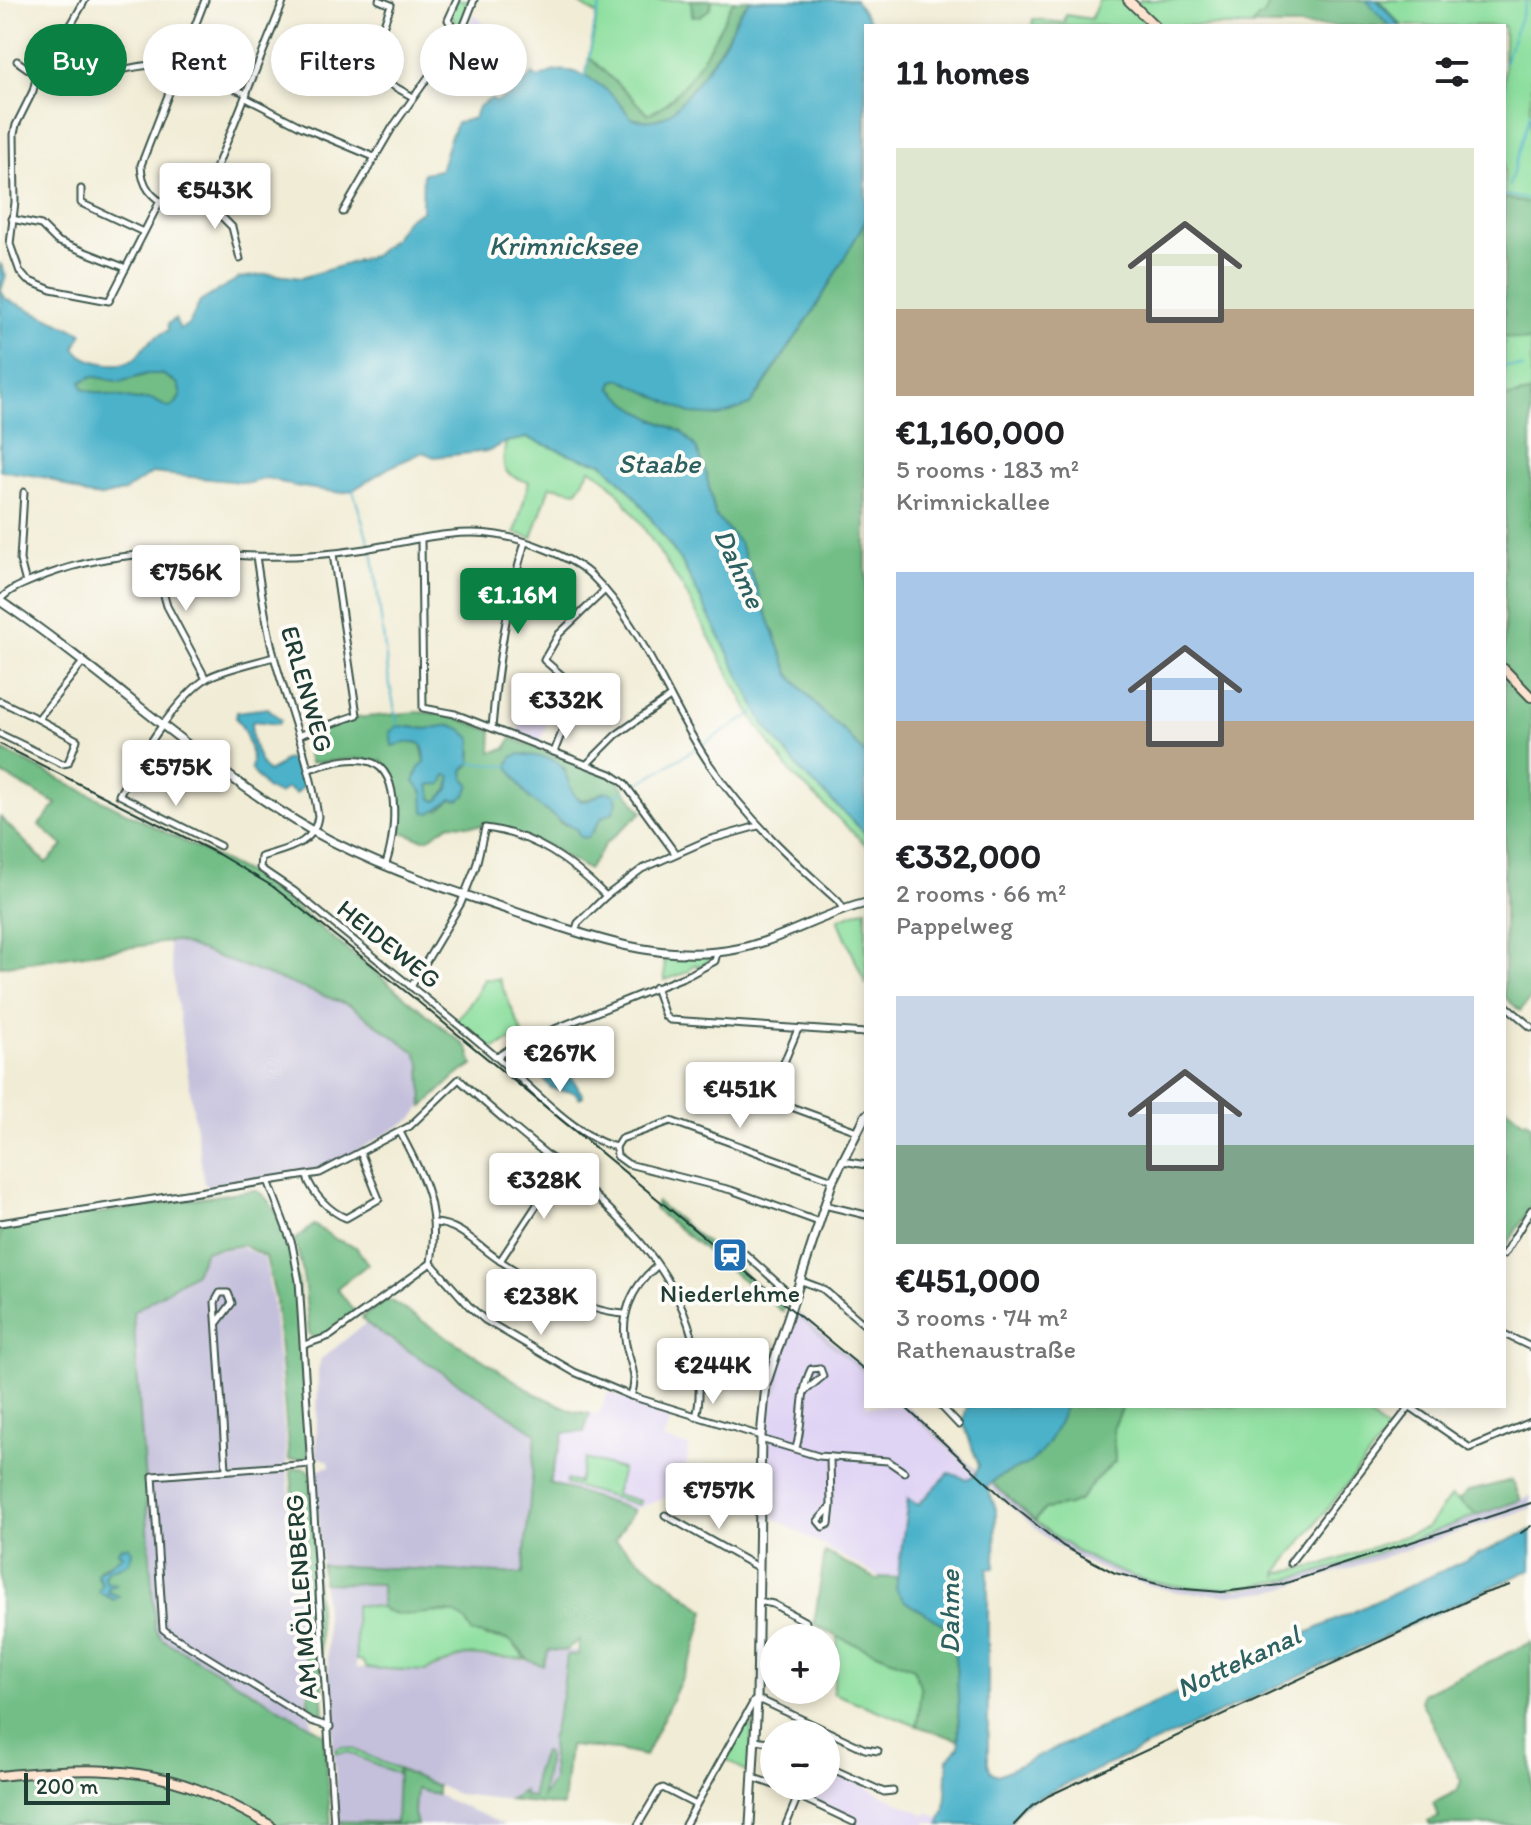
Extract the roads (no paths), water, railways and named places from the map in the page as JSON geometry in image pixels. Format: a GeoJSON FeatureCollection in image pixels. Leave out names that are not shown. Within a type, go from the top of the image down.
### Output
{"type":"FeatureCollection","features":[{"type":"Feature","properties":{"kind":"main road"},"geometry":{"type":"LineString","coordinates":[[1128,0],[1139,4],[1154,24]]}},
{"type":"Feature","properties":{"kind":"main road"},"geometry":{"type":"LineString","coordinates":[[1506,671],[1531,697]]}},
{"type":"Feature","properties":{"kind":"main road"},"geometry":{"type":"LineString","coordinates":[[0,1776],[84,1769],[145,1774],[201,1790],[270,1825]]}},
{"type":"Feature","properties":{"kind":"street"},"geometry":{"type":"LineString","coordinates":[[71,24],[85,0]]}},
{"type":"Feature","properties":{"kind":"street"},"geometry":{"type":"LineString","coordinates":[[195,24],[205,0]]}},
{"type":"Feature","properties":{"kind":"street"},"geometry":{"type":"LineString","coordinates":[[255,73],[284,0]]}},
{"type":"Feature","properties":{"kind":"street"},"geometry":{"type":"LineString","coordinates":[[379,0],[391,5],[384,24]]}},
{"type":"Feature","properties":{"kind":"street"},"geometry":{"type":"LineString","coordinates":[[451,24],[448,20],[457,0]]}},
{"type":"Feature","properties":{"kind":"street"},"geometry":{"type":"LineString","coordinates":[[465,24],[474,0]]}},
{"type":"Feature","properties":{"kind":"street"},"geometry":{"type":"LineString","coordinates":[[17,61],[24,66]]}},
{"type":"Feature","properties":{"kind":"street"},"geometry":{"type":"LineString","coordinates":[[343,212],[374,157],[420,88]]}},
{"type":"Feature","properties":{"kind":"street"},"geometry":{"type":"LineString","coordinates":[[404,92],[413,97]]}},
{"type":"Feature","properties":{"kind":"street"},"geometry":{"type":"LineString","coordinates":[[30,96],[19,115],[14,134],[15,191],[10,244],[22,276],[42,288],[109,301],[160,201]]}},
{"type":"Feature","properties":{"kind":"street"},"geometry":{"type":"LineString","coordinates":[[167,96],[141,165],[144,184],[160,201],[182,205],[201,196],[209,186],[246,96],[302,127],[374,157]]}},
{"type":"Feature","properties":{"kind":"street"},"geometry":{"type":"LineString","coordinates":[[81,189],[81,203],[143,232]]}},
{"type":"Feature","properties":{"kind":"street"},"geometry":{"type":"LineString","coordinates":[[201,196],[232,227],[240,259]]}},
{"type":"Feature","properties":{"kind":"street"},"geometry":{"type":"LineString","coordinates":[[12,219],[41,225],[57,241],[126,268]]}},
{"type":"Feature","properties":{"kind":"street"},"geometry":{"type":"LineString","coordinates":[[24,492],[20,560],[26,583]]}},
{"type":"Feature","properties":{"kind":"street"},"geometry":{"type":"LineString","coordinates":[[844,910],[758,826],[698,747],[633,629],[605,590],[579,566],[525,542],[497,535],[474,534],[421,539],[333,554],[256,556],[152,553],[91,561],[26,583],[0,600],[251,791],[314,831],[385,866],[464,896],[575,932],[635,948],[674,953],[717,953],[762,942],[864,904]]}},
{"type":"Feature","properties":{"kind":"street"},"geometry":{"type":"LineString","coordinates":[[421,539],[423,708],[455,714],[611,774],[624,783],[675,853]]}},
{"type":"Feature","properties":{"kind":"street"},"geometry":{"type":"LineString","coordinates":[[492,728],[498,659],[509,597],[525,542]]}},
{"type":"Feature","properties":{"kind":"street"},"geometry":{"type":"LineString","coordinates":[[152,553],[167,606],[206,679]]}},
{"type":"Feature","properties":{"kind":"street"},"geometry":{"type":"LineString","coordinates":[[300,735],[357,715],[333,554]]}},
{"type":"Feature","properties":{"kind":"street","name":"ERLENWEG"},"geometry":{"type":"LineString","coordinates":[[256,556],[274,657],[309,769],[318,816],[314,831]]}},
{"type":"Feature","properties":{"kind":"street"},"geometry":{"type":"LineString","coordinates":[[554,752],[566,722],[587,704],[588,698],[544,660],[559,634],[605,590]]}},
{"type":"Feature","properties":{"kind":"street"},"geometry":{"type":"LineString","coordinates":[[220,846],[119,795],[164,724],[206,679],[274,657]]}},
{"type":"Feature","properties":{"kind":"street"},"geometry":{"type":"LineString","coordinates":[[38,719],[83,661]]}},
{"type":"Feature","properties":{"kind":"street"},"geometry":{"type":"LineString","coordinates":[[587,764],[616,735],[670,697]]}},
{"type":"Feature","properties":{"kind":"street"},"geometry":{"type":"LineString","coordinates":[[0,701],[77,740],[65,765],[0,734]]}},
{"type":"Feature","properties":{"kind":"street"},"geometry":{"type":"LineString","coordinates":[[309,769],[360,760],[373,762],[384,772],[390,785],[395,815],[385,866]]}},
{"type":"Feature","properties":{"kind":"street"},"geometry":{"type":"LineString","coordinates":[[575,932],[578,923],[606,896],[642,869],[708,840],[758,826]]}},
{"type":"Feature","properties":{"kind":"street"},"geometry":{"type":"LineString","coordinates":[[411,987],[464,896],[476,866],[485,828],[510,833],[543,846],[572,863],[606,896]]}},
{"type":"Feature","properties":{"kind":"street","name":"HEIDEWEG"},"geometry":{"type":"LineString","coordinates":[[314,831],[303,843],[261,857],[260,868],[294,891],[600,1143],[616,1147],[617,1156],[628,1164],[731,1190],[819,1222]]}},
{"type":"Feature","properties":{"kind":"street"},"geometry":{"type":"LineString","coordinates":[[497,1057],[515,1045],[713,963],[717,953]]}},
{"type":"Feature","properties":{"kind":"street"},"geometry":{"type":"LineString","coordinates":[[655,987],[665,1016],[670,1020],[864,1033]]}},
{"type":"Feature","properties":{"kind":"street"},"geometry":{"type":"LineString","coordinates":[[1506,1006],[1531,1027]]}},
{"type":"Feature","properties":{"kind":"street"},"geometry":{"type":"LineString","coordinates":[[798,1029],[774,1086],[772,1093],[775,1101],[857,1131]]}},
{"type":"Feature","properties":{"kind":"street"},"geometry":{"type":"LineString","coordinates":[[0,1223],[307,1177],[361,1154],[410,1126],[459,1079],[493,1113],[600,1200],[657,1266],[677,1295],[692,1330],[699,1393],[696,1417]]}},
{"type":"Feature","properties":{"kind":"street"},"geometry":{"type":"LineString","coordinates":[[750,1825],[757,1700],[761,1438],[768,1377],[833,1180],[864,1119]]}},
{"type":"Feature","properties":{"kind":"street"},"geometry":{"type":"LineString","coordinates":[[616,1147],[621,1139],[671,1121],[833,1180]]}},
{"type":"Feature","properties":{"kind":"street"},"geometry":{"type":"LineString","coordinates":[[400,1132],[430,1198],[435,1223],[431,1263],[469,1306],[493,1326],[574,1372],[631,1396],[830,1457],[888,1461],[904,1472]]}},
{"type":"Feature","properties":{"kind":"street"},"geometry":{"type":"LineString","coordinates":[[307,1177],[311,1189],[346,1218],[379,1199],[361,1154]]}},
{"type":"Feature","properties":{"kind":"street"},"geometry":{"type":"LineString","coordinates":[[500,1261],[540,1200],[553,1159]]}},
{"type":"Feature","properties":{"kind":"street"},"geometry":{"type":"LineString","coordinates":[[842,1160],[864,1165]]}},
{"type":"Feature","properties":{"kind":"street","name":"AM MÖLLENBERG"},"geometry":{"type":"LineString","coordinates":[[269,1183],[296,1258],[336,1823]]}},
{"type":"Feature","properties":{"kind":"street"},"geometry":{"type":"LineString","coordinates":[[824,1205],[864,1215]]}},
{"type":"Feature","properties":{"kind":"street"},"geometry":{"type":"LineString","coordinates":[[1506,1251],[1531,1210]]}},
{"type":"Feature","properties":{"kind":"street"},"geometry":{"type":"LineString","coordinates":[[435,1223],[455,1228],[500,1261],[575,1300],[624,1314]]}},
{"type":"Feature","properties":{"kind":"street"},"geometry":{"type":"LineString","coordinates":[[742,1251],[784,1289],[795,1294]]}},
{"type":"Feature","properties":{"kind":"street"},"geometry":{"type":"LineString","coordinates":[[304,1345],[330,1336],[431,1263]]}},
{"type":"Feature","properties":{"kind":"street"},"geometry":{"type":"LineString","coordinates":[[631,1396],[636,1382],[625,1341],[624,1314],[633,1294],[657,1266]]}},
{"type":"Feature","properties":{"kind":"street"},"geometry":{"type":"LineString","coordinates":[[799,1280],[823,1289],[864,1324]]}},
{"type":"Feature","properties":{"kind":"street"},"geometry":{"type":"LineString","coordinates":[[217,1323],[232,1303],[228,1293],[220,1293],[216,1299],[217,1323],[226,1469]]}},
{"type":"Feature","properties":{"kind":"street"},"geometry":{"type":"LineString","coordinates":[[1506,1335],[1531,1347]]}},
{"type":"Feature","properties":{"kind":"street"},"geometry":{"type":"LineString","coordinates":[[796,1448],[804,1392],[811,1369],[820,1368],[823,1373],[821,1379],[804,1392]]}},
{"type":"Feature","properties":{"kind":"street"},"geometry":{"type":"LineString","coordinates":[[943,1408],[959,1425]]}},
{"type":"Feature","properties":{"kind":"street"},"geometry":{"type":"LineString","coordinates":[[1290,1563],[1408,1408]]}},
{"type":"Feature","properties":{"kind":"street"},"geometry":{"type":"LineString","coordinates":[[1413,1408],[1473,1448],[1531,1422]]}},
{"type":"Feature","properties":{"kind":"street"},"geometry":{"type":"LineString","coordinates":[[830,1457],[831,1506]]}},
{"type":"Feature","properties":{"kind":"street","name":"AM MÖLLENBERG"},"geometry":{"type":"LineString","coordinates":[[312,1464],[153,1476],[163,1629],[311,1721],[330,1727]]}},
{"type":"Feature","properties":{"kind":"street"},"geometry":{"type":"LineString","coordinates":[[665,1515],[760,1568]]}},
{"type":"Feature","properties":{"kind":"street"},"geometry":{"type":"LineString","coordinates":[[759,1601],[773,1604],[806,1622]]}},
{"type":"Feature","properties":{"kind":"street"},"geometry":{"type":"LineString","coordinates":[[757,1700],[865,1749],[878,1751]]}},
{"type":"Feature","properties":{"kind":"street"},"geometry":{"type":"LineString","coordinates":[[685,1825],[757,1700]]}},
{"type":"Feature","properties":{"kind":"street"},"geometry":{"type":"LineString","coordinates":[[755,1740],[760,1741]]}},
{"type":"Feature","properties":{"kind":"street"},"geometry":{"type":"LineString","coordinates":[[840,1772],[884,1792],[893,1791]]}},
{"type":"Feature","properties":{"kind":"street"},"geometry":{"type":"LineString","coordinates":[[754,1778],[760,1780]]}},
{"type":"Feature","properties":{"kind":"street"},"geometry":{"type":"LineString","coordinates":[[638,1825],[663,1788],[696,1805]]}},
{"type":"Feature","properties":{"kind":"street"},"geometry":{"type":"LineString","coordinates":[[786,1825],[796,1800]]}},
{"type":"Feature","properties":{"kind":"street"},"geometry":{"type":"LineString","coordinates":[[806,1800],[853,1822]]}},
{"type":"Feature","properties":{"kind":"water","name":"Krimnicksee"},"geometry":{"type":"Polygon","coordinates":[[[751,0],[855,0],[872,24],[864,24],[864,223],[816,307],[750,405],[719,416],[692,414],[620,379],[613,381],[611,388],[653,419],[682,432],[696,447],[706,473],[715,515],[740,544],[790,675],[864,753],[864,832],[801,771],[764,724],[682,562],[633,494],[603,463],[583,459],[527,438],[506,442],[489,451],[434,457],[423,452],[342,493],[294,486],[267,478],[250,483],[152,473],[123,492],[101,497],[86,495],[48,478],[0,470],[0,263],[6,275],[1,291],[6,299],[82,333],[75,348],[86,357],[102,363],[128,362],[136,358],[151,340],[168,330],[168,324],[175,319],[180,329],[189,324],[200,302],[239,278],[269,274],[301,278],[373,256],[394,238],[407,219],[422,211],[423,173],[440,170],[457,123],[474,118],[478,107],[491,99],[496,102],[510,96],[527,96],[527,80],[533,74],[538,78],[556,71],[579,73],[599,84],[631,118],[658,119],[682,101],[723,44],[740,12],[751,0]],[[147,374],[120,382],[92,376],[81,382],[83,389],[89,391],[137,400],[151,399],[169,408],[181,395],[178,384],[162,374],[147,374]]]}},
{"type":"Feature","properties":{"kind":"water"},"geometry":{"type":"Polygon","coordinates":[[[1366,0],[1377,0],[1399,24],[1387,24],[1366,0]]]}},
{"type":"Feature","properties":{"kind":"water"},"geometry":{"type":"Polygon","coordinates":[[[268,708],[281,720],[278,724],[253,721],[255,748],[268,772],[284,760],[292,759],[304,785],[296,794],[287,788],[279,794],[266,788],[251,769],[250,750],[236,718],[237,712],[268,708]]]}},
{"type":"Feature","properties":{"kind":"water"},"geometry":{"type":"Polygon","coordinates":[[[451,725],[472,739],[471,763],[463,770],[464,778],[470,784],[466,795],[459,800],[452,799],[431,813],[424,812],[423,792],[414,782],[419,767],[425,762],[423,747],[416,742],[392,746],[390,732],[398,726],[427,729],[451,725]],[[446,775],[442,784],[429,785],[432,799],[437,801],[449,789],[451,776],[446,775]]]}},
{"type":"Feature","properties":{"kind":"water"},"geometry":{"type":"Polygon","coordinates":[[[520,754],[559,763],[572,791],[581,801],[588,801],[606,791],[615,795],[617,802],[613,812],[602,817],[588,838],[580,837],[576,829],[543,809],[524,792],[508,766],[512,757],[520,754]]]}},
{"type":"Feature","properties":{"kind":"water"},"geometry":{"type":"Polygon","coordinates":[[[542,1044],[554,1048],[583,1096],[579,1098],[575,1092],[550,1087],[541,1066],[542,1044]]]}},
{"type":"Feature","properties":{"kind":"water","name":"Dahme"},"geometry":{"type":"Polygon","coordinates":[[[966,1408],[1064,1408],[1055,1431],[1040,1454],[987,1487],[996,1509],[995,1568],[988,1569],[988,1763],[991,1772],[998,1775],[1531,1530],[1531,1569],[1021,1805],[1009,1825],[939,1825],[945,1809],[948,1759],[959,1747],[956,1665],[944,1626],[904,1600],[896,1589],[908,1499],[918,1505],[949,1473],[967,1479],[975,1475],[979,1466],[963,1422],[966,1408]]]}},
{"type":"Feature","properties":{"kind":"water"},"geometry":{"type":"Polygon","coordinates":[[[129,1546],[132,1552],[129,1563],[108,1570],[104,1576],[107,1583],[118,1584],[108,1588],[108,1592],[119,1596],[114,1600],[99,1592],[102,1584],[97,1573],[121,1557],[122,1554],[118,1552],[120,1547],[129,1546]]]}},
{"type":"Feature","properties":{"kind":"waterway"},"geometry":{"type":"LineString","coordinates":[[586,75],[602,0]]}},
{"type":"Feature","properties":{"kind":"waterway"},"geometry":{"type":"LineString","coordinates":[[1506,58],[1527,0]]}},
{"type":"Feature","properties":{"kind":"waterway"},"geometry":{"type":"LineString","coordinates":[[1509,186],[1531,112]]}},
{"type":"Feature","properties":{"kind":"waterway"},"geometry":{"type":"LineString","coordinates":[[1506,195],[1531,200]]}},
{"type":"Feature","properties":{"kind":"waterway"},"geometry":{"type":"LineString","coordinates":[[1506,366],[1523,368]]}},
{"type":"Feature","properties":{"kind":"waterway"},"geometry":{"type":"LineString","coordinates":[[353,490],[373,557],[398,726]]}},
{"type":"Feature","properties":{"kind":"waterway"},"geometry":{"type":"LineString","coordinates":[[631,788],[759,710]]}},
{"type":"Feature","properties":{"kind":"waterway"},"geometry":{"type":"LineString","coordinates":[[471,763],[508,766]]}},
{"type":"Feature","properties":{"kind":"waterway"},"geometry":{"type":"LineString","coordinates":[[615,795],[625,791]]}},
{"type":"Feature","properties":{"kind":"railway"},"geometry":{"type":"LineString","coordinates":[[0,744],[218,854],[272,886],[410,995],[864,1369]]}},
{"type":"Feature","properties":{"kind":"railway"},"geometry":{"type":"LineString","coordinates":[[906,1408],[1010,1504],[1063,1546],[1115,1573],[1173,1588],[1222,1592],[1280,1585],[1531,1503]]}},
{"type":"Feature","properties":{"kind":"railway"},"geometry":{"type":"LineString","coordinates":[[1521,1533],[1531,1526]]}},
{"type":"Feature","properties":{"kind":"railway"},"geometry":{"type":"LineString","coordinates":[[1014,1825],[1031,1807],[1048,1796],[1482,1594],[1510,1585]]}},
{"type":"Feature","properties":{"kind":"place","name":"Niederlehme"},"geometry":{"type":"Point","coordinates":[730,1255]}},
{"type":"Feature","properties":{"kind":"water label","name":"Staabe"},"geometry":{"type":"Point","coordinates":[659,463]}},
{"type":"Feature","properties":{"kind":"water label","name":"Nottekanal"},"geometry":{"type":"Point","coordinates":[1238,1661]}}]}
